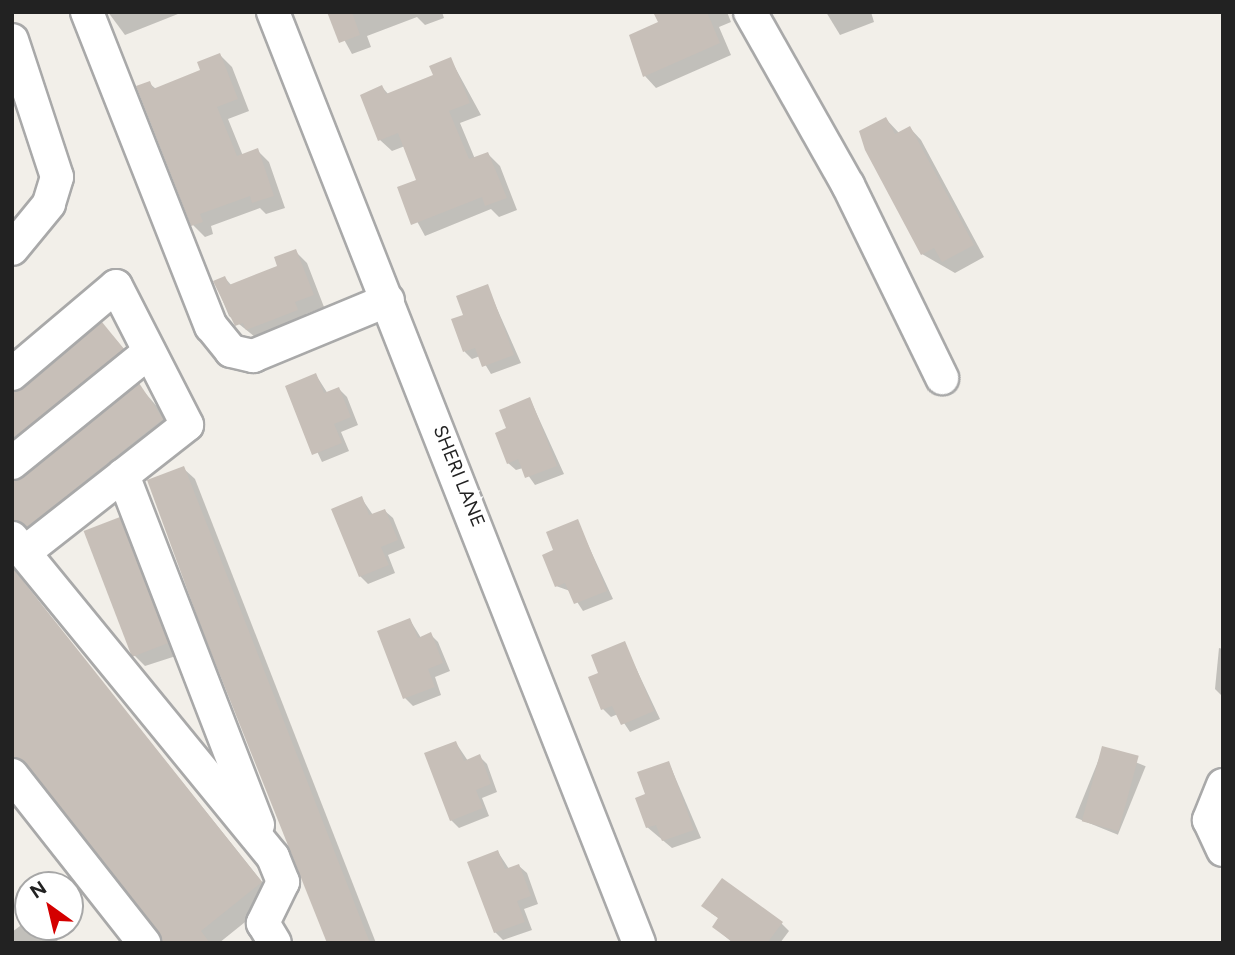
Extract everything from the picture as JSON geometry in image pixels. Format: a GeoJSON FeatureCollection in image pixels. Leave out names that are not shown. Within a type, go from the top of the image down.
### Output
{"type":"FeatureCollection","features":[{"type":"Feature","properties":{"kind":"street"},"geometry":{"type":"LineString","coordinates":[[87,12],[212,326],[232,351],[253,356],[388,300]]}},
{"type":"Feature","properties":{"kind":"street","name":"SHERI LANE"},"geometry":{"type":"LineString","coordinates":[[273,12],[639,943]]}},
{"type":"Feature","properties":{"kind":"street"},"geometry":{"type":"LineString","coordinates":[[750,12],[784,78],[848,186],[942,377]]}},
{"type":"Feature","properties":{"kind":"street"},"geometry":{"type":"LineString","coordinates":[[12,40],[57,177],[49,204],[12,249]]}},
{"type":"Feature","properties":{"kind":"street"},"geometry":{"type":"LineString","coordinates":[[12,374],[116,286],[187,425],[123,475],[18,545],[267,849]]}},
{"type":"Feature","properties":{"kind":"street"},"geometry":{"type":"LineString","coordinates":[[12,463],[149,352]]}},
{"type":"Feature","properties":{"kind":"street"},"geometry":{"type":"LineString","coordinates":[[123,475],[267,849],[283,882],[263,923],[275,943]]}},
{"type":"Feature","properties":{"kind":"street"},"geometry":{"type":"LineString","coordinates":[[12,775],[144,943]]}},
{"type":"Feature","properties":{"kind":"street"},"geometry":{"type":"LineString","coordinates":[[1223,785],[1209,820],[1223,850]]}},
{"type":"Feature","properties":{"kind":"building"},"geometry":{"type":"Polygon","coordinates":[[[327,12],[352,12],[360,35],[339,43],[327,12]]]}},
{"type":"Feature","properties":{"kind":"building"},"geometry":{"type":"Polygon","coordinates":[[[653,12],[707,12],[720,43],[643,77],[629,35],[658,22],[653,12]]]}},
{"type":"Feature","properties":{"kind":"building"},"geometry":{"type":"Polygon","coordinates":[[[220,53],[238,99],[217,107],[237,156],[258,148],[274,196],[252,203],[250,196],[200,214],[203,222],[191,226],[136,86],[150,81],[153,89],[200,70],[197,62],[220,53]]]}},
{"type":"Feature","properties":{"kind":"building"},"geometry":{"type":"Polygon","coordinates":[[[451,57],[470,103],[449,111],[469,159],[488,152],[507,198],[485,206],[482,197],[411,225],[397,187],[416,180],[398,133],[378,141],[360,95],[382,85],[386,94],[433,75],[429,66],[451,57]]]}},
{"type":"Feature","properties":{"kind":"building"},"geometry":{"type":"Polygon","coordinates":[[[886,117],[895,134],[910,126],[974,245],[942,262],[934,248],[921,255],[865,150],[859,131],[886,117]]]}},
{"type":"Feature","properties":{"kind":"building"},"geometry":{"type":"Polygon","coordinates":[[[296,249],[314,295],[295,302],[298,310],[246,330],[243,323],[235,326],[213,281],[225,276],[229,285],[277,266],[274,257],[296,249]]]}},
{"type":"Feature","properties":{"kind":"building"},"geometry":{"type":"Polygon","coordinates":[[[488,284],[514,355],[482,367],[475,348],[463,352],[451,319],[463,315],[456,296],[488,284]]]}},
{"type":"Feature","properties":{"kind":"building"},"geometry":{"type":"Polygon","coordinates":[[[102,322],[124,349],[12,439],[12,392],[102,322]]]}},
{"type":"Feature","properties":{"kind":"building"},"geometry":{"type":"Polygon","coordinates":[[[316,373],[324,393],[339,387],[351,417],[334,424],[342,443],[312,455],[285,386],[316,373]]]}},
{"type":"Feature","properties":{"kind":"building"},"geometry":{"type":"Polygon","coordinates":[[[139,383],[163,419],[27,527],[12,520],[12,481],[139,383]]]}},
{"type":"Feature","properties":{"kind":"building"},"geometry":{"type":"Polygon","coordinates":[[[530,397],[557,466],[525,478],[518,459],[507,464],[495,433],[506,428],[499,410],[530,397]]]}},
{"type":"Feature","properties":{"kind":"building"},"geometry":{"type":"Polygon","coordinates":[[[184,466],[370,943],[327,943],[202,630],[147,480],[184,466]]]}},
{"type":"Feature","properties":{"kind":"building"},"geometry":{"type":"Polygon","coordinates":[[[362,496],[369,515],[385,509],[398,540],[381,547],[389,565],[359,577],[331,509],[362,496]]]}},
{"type":"Feature","properties":{"kind":"building"},"geometry":{"type":"Polygon","coordinates":[[[120,517],[168,643],[132,657],[84,531],[120,517]]]}},
{"type":"Feature","properties":{"kind":"building"},"geometry":{"type":"Polygon","coordinates":[[[578,519],[607,591],[574,604],[565,583],[555,587],[542,555],[553,550],[546,532],[578,519]]]}},
{"type":"Feature","properties":{"kind":"building"},"geometry":{"type":"Polygon","coordinates":[[[12,567],[262,882],[201,931],[210,943],[162,943],[26,764],[12,757],[12,567]]]}},
{"type":"Feature","properties":{"kind":"building"},"geometry":{"type":"Polygon","coordinates":[[[410,618],[418,638],[431,632],[443,663],[428,669],[435,687],[403,699],[377,631],[410,618]]]}},
{"type":"Feature","properties":{"kind":"building"},"geometry":{"type":"Polygon","coordinates":[[[625,641],[654,711],[621,725],[612,706],[601,710],[588,677],[598,673],[591,655],[625,641]]]}},
{"type":"Feature","properties":{"kind":"building"},"geometry":{"type":"Polygon","coordinates":[[[456,741],[464,761],[480,754],[491,784],[476,790],[483,808],[450,821],[424,753],[456,741]]]}},
{"type":"Feature","properties":{"kind":"building"},"geometry":{"type":"Polygon","coordinates":[[[1102,746],[1139,756],[1119,831],[1082,821],[1102,746]]]}},
{"type":"Feature","properties":{"kind":"building"},"geometry":{"type":"Polygon","coordinates":[[[669,761],[694,830],[662,841],[656,825],[646,828],[635,798],[645,794],[637,772],[669,761]]]}},
{"type":"Feature","properties":{"kind":"building"},"geometry":{"type":"Polygon","coordinates":[[[498,850],[505,869],[519,864],[531,896],[517,901],[525,922],[494,933],[467,862],[498,850]]]}},
{"type":"Feature","properties":{"kind":"building"},"geometry":{"type":"Polygon","coordinates":[[[722,878],[783,922],[767,943],[734,943],[712,927],[718,918],[701,906],[722,878]]]}}]}
